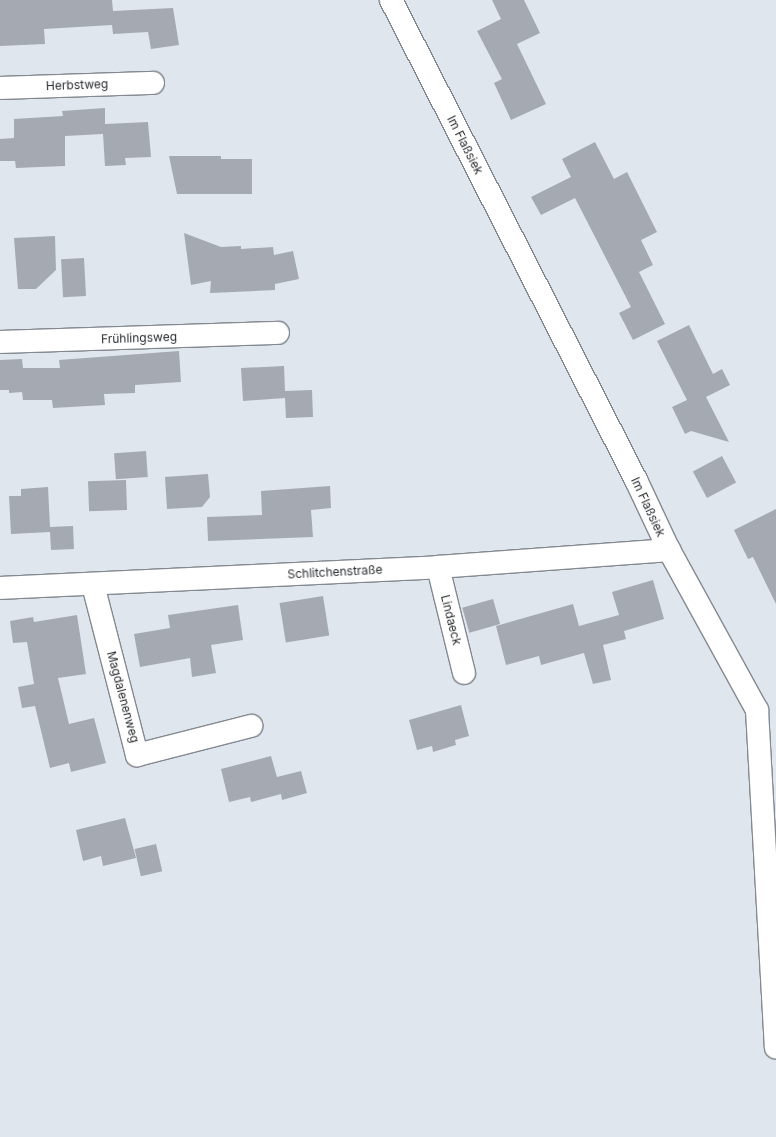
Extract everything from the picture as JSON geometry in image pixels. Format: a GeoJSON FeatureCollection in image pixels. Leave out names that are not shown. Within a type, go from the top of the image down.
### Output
{"type":"FeatureCollection","features":[{"type":"Feature","properties":{"kind":"street","name":"Im Flaßsiek"},"geometry":{"type":"LineString","coordinates":[[390,0],[636,480],[669,550],[766,711],[776,1048]]}},
{"type":"Feature","properties":{"kind":"street","name":"Herbstweg"},"geometry":{"type":"LineString","coordinates":[[0,88],[153,83]]}},
{"type":"Feature","properties":{"kind":"street","name":"Frühlingsweg"},"geometry":{"type":"LineString","coordinates":[[0,342],[278,333]]}},
{"type":"Feature","properties":{"kind":"street","name":"Schlitchenstraße"},"geometry":{"type":"LineString","coordinates":[[0,588],[438,567],[669,550]]}},
{"type":"Feature","properties":{"kind":"street","name":"Lindaeck"},"geometry":{"type":"LineString","coordinates":[[438,567],[464,673]]}},
{"type":"Feature","properties":{"kind":"street","name":"Magdalenenweg"},"geometry":{"type":"LineString","coordinates":[[93,585],[138,755],[251,726]]}},
{"type":"Feature","properties":{"kind":"building"},"geometry":{"type":"Polygon","coordinates":[[[0,0],[112,0],[113,11],[173,8],[179,45],[151,49],[148,32],[113,34],[112,25],[44,29],[45,44],[0,46],[0,0]]]}},
{"type":"Feature","properties":{"kind":"building"},"geometry":{"type":"Polygon","coordinates":[[[492,0],[524,0],[540,33],[517,44],[546,104],[511,120],[494,83],[502,79],[477,31],[501,19],[492,0]]]}},
{"type":"Feature","properties":{"kind":"building"},"geometry":{"type":"Polygon","coordinates":[[[105,108],[105,124],[148,122],[151,157],[125,158],[126,165],[105,166],[103,134],[65,136],[65,166],[16,168],[15,161],[0,161],[0,139],[14,138],[14,119],[63,116],[62,111],[105,108]]]}},
{"type":"Feature","properties":{"kind":"building"},"geometry":{"type":"Polygon","coordinates":[[[595,142],[614,179],[627,172],[657,232],[641,240],[653,265],[639,272],[665,324],[633,340],[619,313],[631,307],[575,198],[541,215],[531,197],[571,177],[562,159],[595,142]]]}},
{"type":"Feature","properties":{"kind":"building"},"geometry":{"type":"Polygon","coordinates":[[[169,156],[221,156],[221,159],[252,159],[252,194],[177,194],[169,156]]]}},
{"type":"Feature","properties":{"kind":"building"},"geometry":{"type":"Polygon","coordinates":[[[184,233],[221,247],[241,246],[241,249],[273,247],[274,255],[293,251],[299,279],[275,284],[275,290],[210,293],[211,281],[191,285],[184,233]]]}},
{"type":"Feature","properties":{"kind":"building"},"geometry":{"type":"Polygon","coordinates":[[[55,236],[56,270],[36,289],[18,289],[14,238],[55,236]]]}},
{"type":"Feature","properties":{"kind":"building"},"geometry":{"type":"Polygon","coordinates":[[[84,258],[86,296],[63,297],[61,259],[84,258]]]}},
{"type":"Feature","properties":{"kind":"building"},"geometry":{"type":"Polygon","coordinates":[[[689,325],[713,374],[722,369],[730,385],[706,397],[729,442],[691,431],[685,434],[672,407],[687,400],[657,341],[689,325]]]}},
{"type":"Feature","properties":{"kind":"building"},"geometry":{"type":"Polygon","coordinates":[[[179,351],[181,382],[135,385],[135,393],[104,394],[105,405],[53,408],[52,400],[23,400],[22,392],[9,393],[9,390],[0,390],[0,360],[22,359],[23,368],[60,368],[59,360],[179,351]]]}},
{"type":"Feature","properties":{"kind":"building"},"geometry":{"type":"Polygon","coordinates":[[[284,366],[285,391],[312,390],[313,417],[286,418],[285,398],[243,401],[241,368],[284,366]]]}},
{"type":"Feature","properties":{"kind":"building"},"geometry":{"type":"Polygon","coordinates":[[[146,451],[148,477],[116,479],[114,453],[146,451]]]}},
{"type":"Feature","properties":{"kind":"building"},"geometry":{"type":"Polygon","coordinates":[[[722,456],[736,482],[707,498],[693,471],[722,456]]]}},
{"type":"Feature","properties":{"kind":"building"},"geometry":{"type":"Polygon","coordinates":[[[208,474],[210,497],[202,507],[167,509],[165,477],[208,474]]]}},
{"type":"Feature","properties":{"kind":"building"},"geometry":{"type":"Polygon","coordinates":[[[126,480],[127,510],[89,511],[88,481],[126,480]]]}},
{"type":"Feature","properties":{"kind":"building"},"geometry":{"type":"Polygon","coordinates":[[[330,486],[331,508],[311,510],[313,537],[208,541],[207,517],[262,515],[261,491],[330,486]]]}},
{"type":"Feature","properties":{"kind":"building"},"geometry":{"type":"Polygon","coordinates":[[[48,487],[50,527],[73,526],[74,549],[51,550],[50,532],[11,534],[9,496],[21,496],[21,489],[48,487]]]}},
{"type":"Feature","properties":{"kind":"building"},"geometry":{"type":"Polygon","coordinates":[[[776,509],[776,604],[753,557],[748,559],[734,530],[776,509]]]}},
{"type":"Feature","properties":{"kind":"building"},"geometry":{"type":"Polygon","coordinates":[[[653,580],[664,619],[624,631],[626,639],[603,645],[611,680],[593,684],[584,653],[541,665],[539,656],[506,665],[496,626],[573,604],[579,626],[619,615],[612,592],[653,580]]]}},
{"type":"Feature","properties":{"kind":"building"},"geometry":{"type":"Polygon","coordinates":[[[323,596],[329,636],[286,642],[280,603],[323,596]]]}},
{"type":"Feature","properties":{"kind":"building"},"geometry":{"type":"Polygon","coordinates":[[[493,599],[500,624],[469,633],[462,608],[493,599]]]}},
{"type":"Feature","properties":{"kind":"building"},"geometry":{"type":"Polygon","coordinates":[[[238,605],[243,640],[211,645],[216,673],[192,677],[190,658],[140,667],[134,634],[170,628],[168,615],[238,605]]]}},
{"type":"Feature","properties":{"kind":"building"},"geometry":{"type":"Polygon","coordinates":[[[77,615],[86,674],[58,678],[69,724],[94,718],[106,763],[71,772],[69,763],[50,768],[35,706],[22,708],[18,687],[34,684],[27,642],[13,643],[10,621],[33,617],[34,622],[77,615]]]}},
{"type":"Feature","properties":{"kind":"building"},"geometry":{"type":"Polygon","coordinates":[[[461,705],[469,736],[455,740],[456,745],[433,752],[432,746],[417,750],[409,720],[461,705]]]}},
{"type":"Feature","properties":{"kind":"building"},"geometry":{"type":"Polygon","coordinates":[[[271,756],[277,777],[301,771],[307,793],[282,800],[281,794],[251,802],[250,797],[229,802],[221,769],[271,756]]]}},
{"type":"Feature","properties":{"kind":"building"},"geometry":{"type":"Polygon","coordinates":[[[125,818],[136,858],[103,866],[101,856],[83,861],[76,830],[125,818]]]}},
{"type":"Feature","properties":{"kind":"building"},"geometry":{"type":"Polygon","coordinates":[[[156,844],[162,871],[141,876],[135,849],[156,844]]]}}]}
